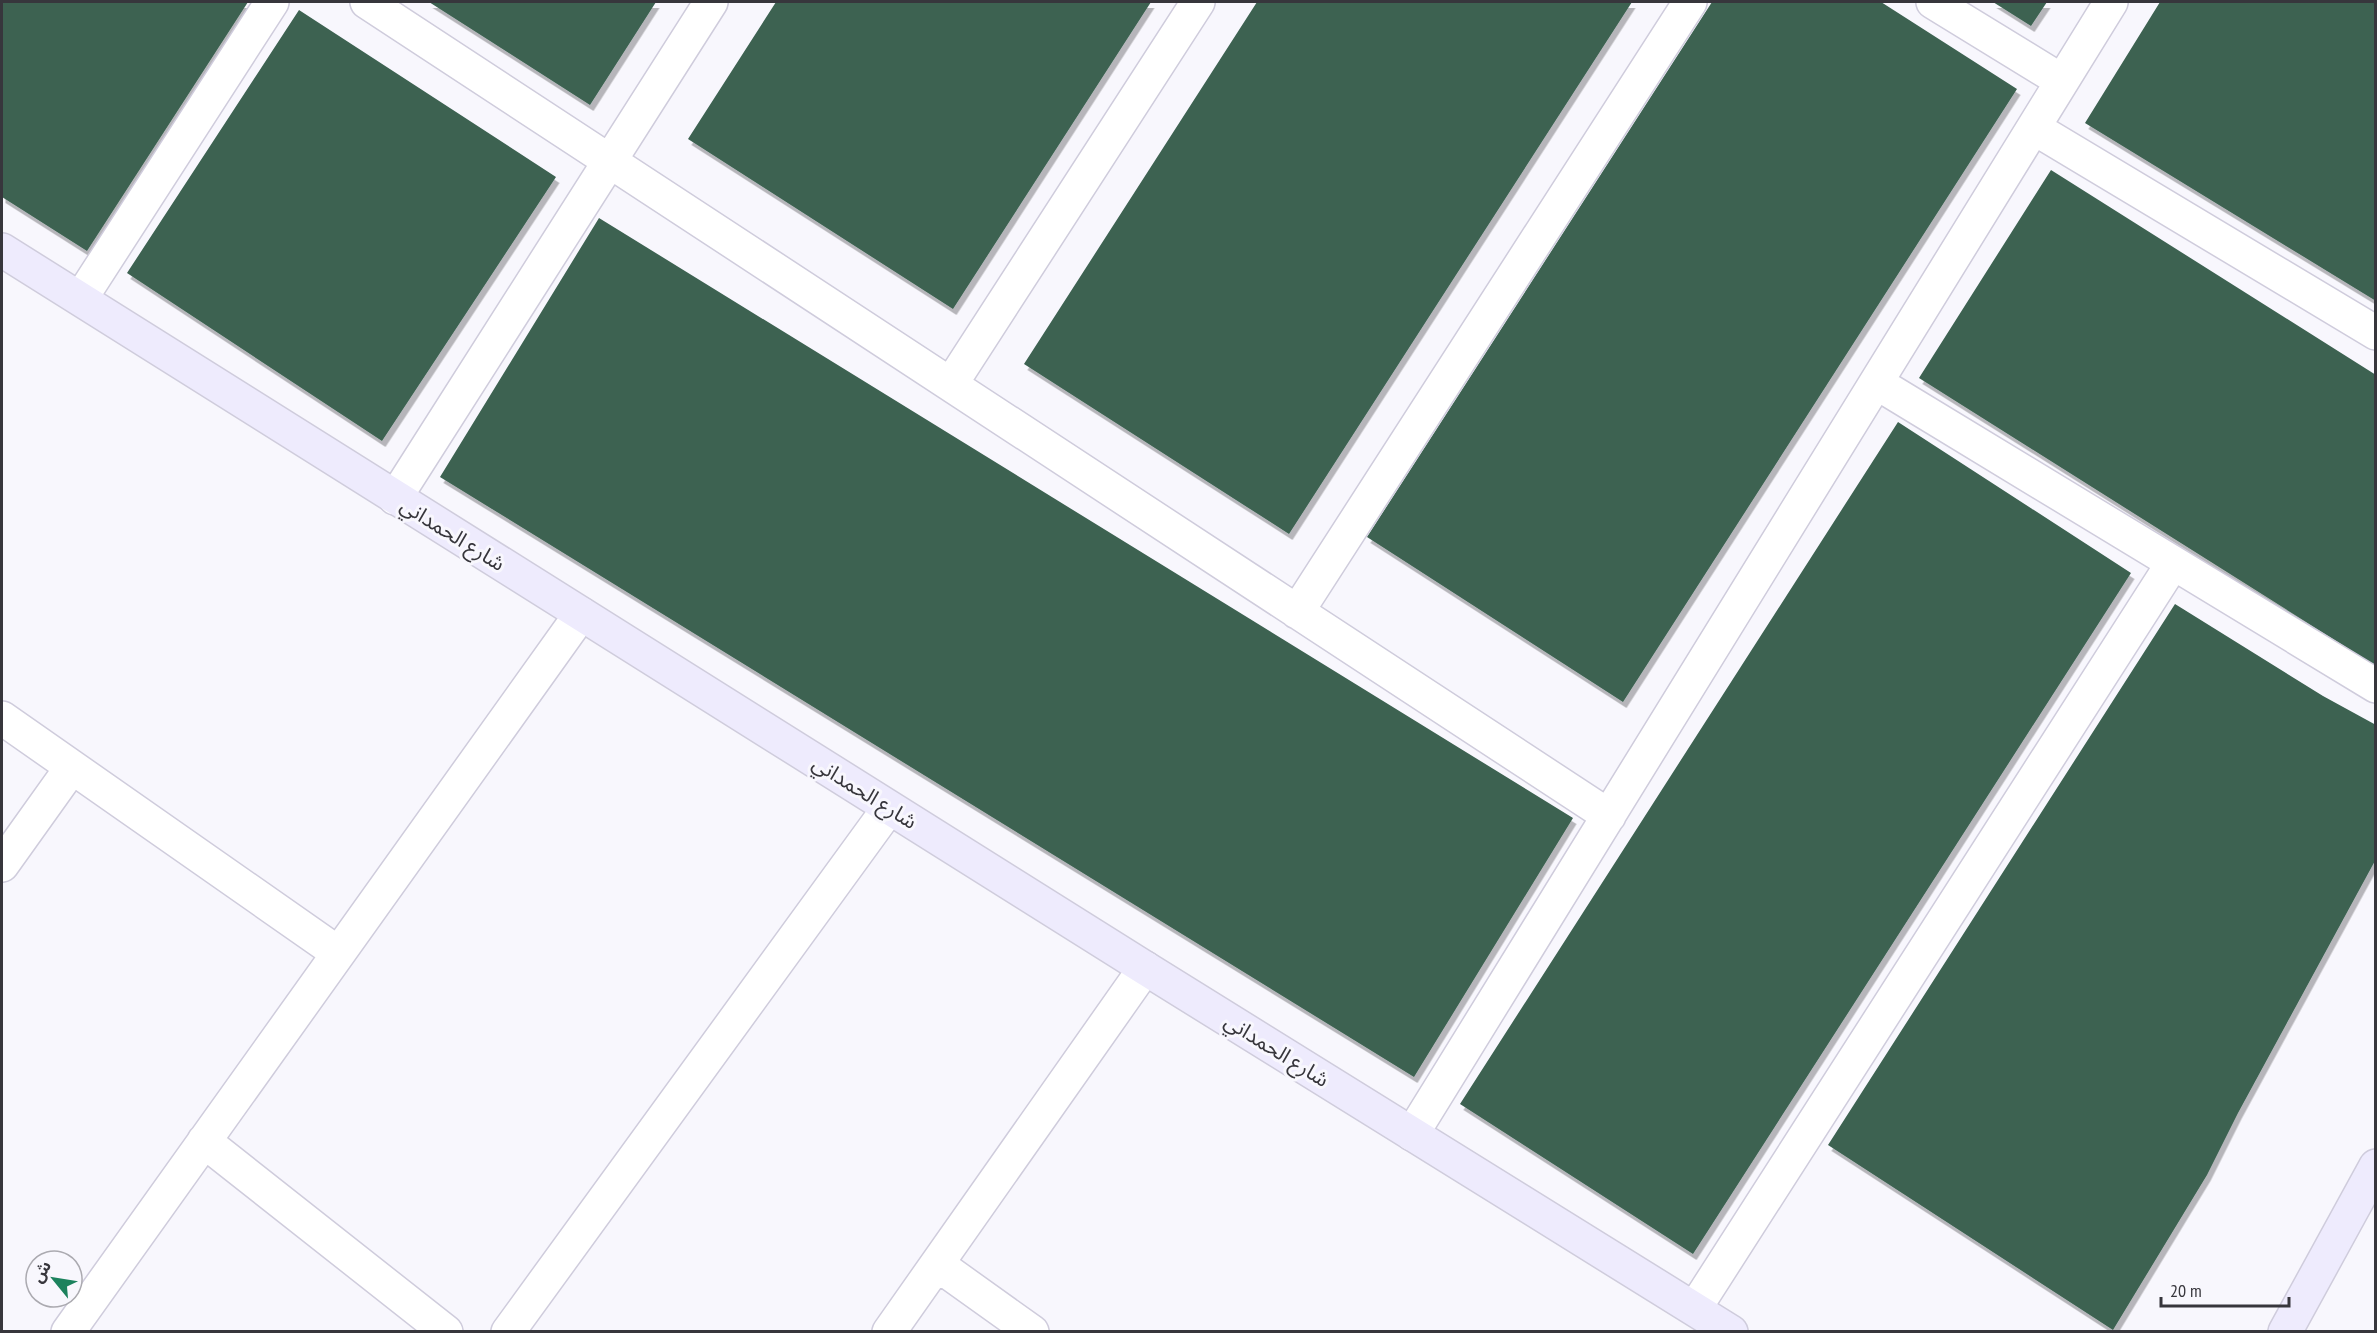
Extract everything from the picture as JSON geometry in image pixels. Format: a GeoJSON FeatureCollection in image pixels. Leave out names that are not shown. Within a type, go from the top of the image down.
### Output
{"type":"FeatureCollection","features":[{"type":"Feature","properties":{"kind":"street"},"geometry":{"type":"LineString","coordinates":[[81,298],[272,2]]}},
{"type":"Feature","properties":{"kind":"street"},"geometry":{"type":"LineString","coordinates":[[367,2],[1609,816]]}},
{"type":"Feature","properties":{"kind":"street"},"geometry":{"type":"LineString","coordinates":[[395,498],[711,2]]}},
{"type":"Feature","properties":{"kind":"street"},"geometry":{"type":"LineString","coordinates":[[951,384],[1198,2]]}},
{"type":"Feature","properties":{"kind":"street"},"geometry":{"type":"LineString","coordinates":[[1297,612],[1690,2]]}},
{"type":"Feature","properties":{"kind":"street"},"geometry":{"type":"LineString","coordinates":[[1933,2],[2062,81]]}},
{"type":"Feature","properties":{"kind":"street"},"geometry":{"type":"LineString","coordinates":[[1412,1134],[2111,2]]}},
{"type":"Feature","properties":{"kind":"street"},"geometry":{"type":"LineString","coordinates":[[2034,128],[2376,333]]}},
{"type":"Feature","properties":{"kind":"street","name":"شارع الحمداني"},"geometry":{"type":"LineString","coordinates":[[2,250],[1145,968],[1731,1332]]}},
{"type":"Feature","properties":{"kind":"street"},"geometry":{"type":"LineString","coordinates":[[1877,383],[2376,686]]}},
{"type":"Feature","properties":{"kind":"street"},"geometry":{"type":"LineString","coordinates":[[1695,1308],[2173,563]]}},
{"type":"Feature","properties":{"kind":"street"},"geometry":{"type":"LineString","coordinates":[[68,1332],[581,614]]}},
{"type":"Feature","properties":{"kind":"street"},"geometry":{"type":"LineString","coordinates":[[2,718],[338,953]]}},
{"type":"Feature","properties":{"kind":"street"},"geometry":{"type":"LineString","coordinates":[[2,865],[72,767]]}},
{"type":"Feature","properties":{"kind":"street"},"geometry":{"type":"LineString","coordinates":[[508,1332],[890,808]]}},
{"type":"Feature","properties":{"kind":"street"},"geometry":{"type":"LineString","coordinates":[[889,1332],[1145,968]]}},
{"type":"Feature","properties":{"kind":"street"},"geometry":{"type":"LineString","coordinates":[[204,1141],[446,1332]]}},
{"type":"Feature","properties":{"kind":"street"},"geometry":{"type":"LineString","coordinates":[[2285,1332],[2376,1166]]}},
{"type":"Feature","properties":{"kind":"street"},"geometry":{"type":"LineString","coordinates":[[937,1264],[1032,1332]]}},
{"type":"Feature","properties":{"kind":"building"},"geometry":{"type":"Polygon","coordinates":[[[2,2],[248,2],[87,251],[2,197],[2,2]]]}},
{"type":"Feature","properties":{"kind":"building"},"geometry":{"type":"Polygon","coordinates":[[[429,2],[656,2],[590,105],[429,2]]]}},
{"type":"Feature","properties":{"kind":"building"},"geometry":{"type":"Polygon","coordinates":[[[776,2],[1151,2],[953,309],[688,139],[776,2]]]}},
{"type":"Feature","properties":{"kind":"building"},"geometry":{"type":"Polygon","coordinates":[[[1257,2],[1632,2],[1289,534],[1024,364],[1257,2]]]}},
{"type":"Feature","properties":{"kind":"building"},"geometry":{"type":"Polygon","coordinates":[[[1712,2],[1881,2],[2017,89],[1623,702],[1367,537],[1712,2]]]}},
{"type":"Feature","properties":{"kind":"building"},"geometry":{"type":"Polygon","coordinates":[[[1993,2],[2047,2],[2031,26],[1993,2]]]}},
{"type":"Feature","properties":{"kind":"building"},"geometry":{"type":"Polygon","coordinates":[[[2160,2],[2376,2],[2376,301],[2085,123],[2160,2]]]}},
{"type":"Feature","properties":{"kind":"building"},"geometry":{"type":"Polygon","coordinates":[[[299,10],[556,177],[382,441],[127,273],[299,10]]]}},
{"type":"Feature","properties":{"kind":"building"},"geometry":{"type":"Polygon","coordinates":[[[2051,170],[2376,375],[2376,666],[1919,378],[2051,170]]]}},
{"type":"Feature","properties":{"kind":"building"},"geometry":{"type":"Polygon","coordinates":[[[599,218],[1573,818],[1414,1077],[440,477],[599,218]]]}},
{"type":"Feature","properties":{"kind":"building"},"geometry":{"type":"Polygon","coordinates":[[[1898,422],[2131,573],[1693,1254],[1460,1104],[1898,422]]]}},
{"type":"Feature","properties":{"kind":"building"},"geometry":{"type":"Polygon","coordinates":[[[2175,604],[2323,696],[2376,725],[2376,859],[2238,1113],[2207,1175],[2113,1330],[1828,1145],[2175,604]]]}}]}
